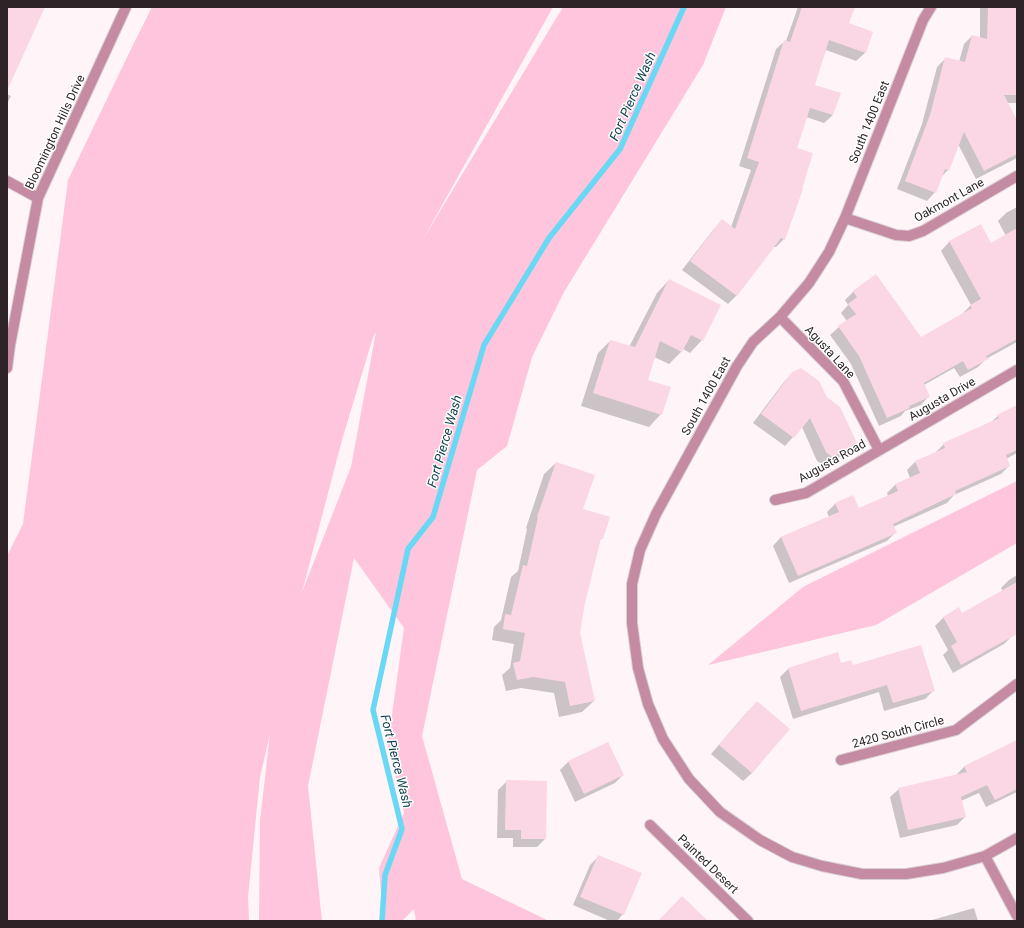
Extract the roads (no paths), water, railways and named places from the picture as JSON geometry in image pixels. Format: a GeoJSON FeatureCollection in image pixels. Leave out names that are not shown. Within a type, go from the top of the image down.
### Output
{"type":"FeatureCollection","features":[{"type":"Feature","properties":{"kind":"street","name":"Bloomington Hills Drive"},"geometry":{"type":"LineString","coordinates":[[7,368],[38,198],[126,7]]}},
{"type":"Feature","properties":{"kind":"street","name":"South 1400 East"},"geometry":{"type":"LineString","coordinates":[[931,7],[923,20],[829,252],[809,283],[780,317],[753,342],[736,366],[656,514],[640,550],[632,584],[632,623],[638,668],[648,704],[663,739],[689,779],[720,812],[760,840],[792,857],[822,866],[862,874],[906,874],[943,868],[985,856],[1017,838]]}},
{"type":"Feature","properties":{"kind":"street","name":"Oakmont Lane"},"geometry":{"type":"LineString","coordinates":[[844,218],[896,235],[909,236],[923,231],[1017,176]]}},
{"type":"Feature","properties":{"kind":"street"},"geometry":{"type":"LineString","coordinates":[[7,181],[38,198]]}},
{"type":"Feature","properties":{"kind":"street","name":"Agusta Lane"},"geometry":{"type":"LineString","coordinates":[[780,317],[843,381],[879,450]]}},
{"type":"Feature","properties":{"kind":"street","name":"Augusta Drive"},"geometry":{"type":"LineString","coordinates":[[879,450],[1017,370]]}},
{"type":"Feature","properties":{"kind":"street","name":"Augusta Road"},"geometry":{"type":"LineString","coordinates":[[774,500],[806,493],[879,450]]}},
{"type":"Feature","properties":{"kind":"street","name":"2420 South Circle"},"geometry":{"type":"LineString","coordinates":[[841,760],[956,730],[1017,684]]}},
{"type":"Feature","properties":{"kind":"street","name":"Painted Desert"},"geometry":{"type":"LineString","coordinates":[[650,825],[748,921]]}},
{"type":"Feature","properties":{"kind":"street"},"geometry":{"type":"LineString","coordinates":[[985,856],[1017,916]]}},
{"type":"Feature","properties":{"kind":"waterway","name":"Fort Pierce Wash"},"geometry":{"type":"LineString","coordinates":[[382,921],[385,875],[402,829],[373,710],[408,549],[433,517],[484,345],[549,238],[620,149],[684,7]]}}]}
